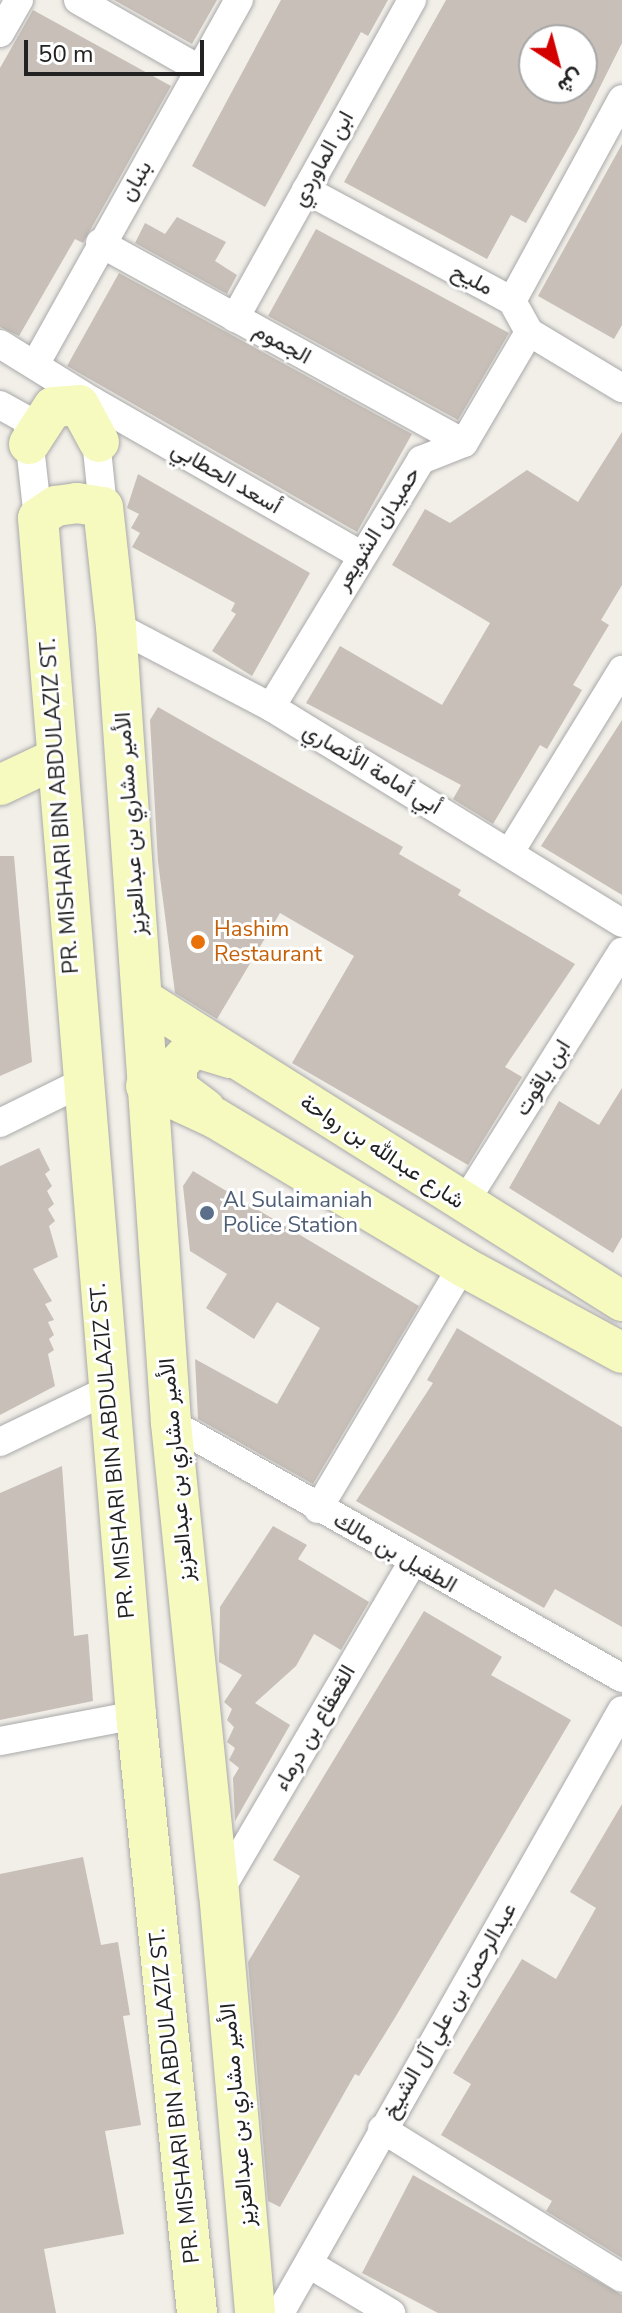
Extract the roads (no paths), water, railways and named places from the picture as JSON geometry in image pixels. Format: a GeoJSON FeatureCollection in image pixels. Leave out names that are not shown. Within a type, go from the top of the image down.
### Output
{"type":"FeatureCollection","features":[{"type":"Feature","properties":{"kind":"street"},"geometry":{"type":"LineString","coordinates":[[0,33],[19,0]]}},
{"type":"Feature","properties":{"kind":"street"},"geometry":{"type":"LineString","coordinates":[[78,0],[199,69]]}},
{"type":"Feature","properties":{"kind":"street","name":"بنبان"},"geometry":{"type":"LineString","coordinates":[[36,363],[100,243],[239,0]]}},
{"type":"Feature","properties":{"kind":"street","name":"ابن الماوردي"},"geometry":{"type":"LineString","coordinates":[[235,318],[412,0]]}},
{"type":"Feature","properties":{"kind":"street"},"geometry":{"type":"LineString","coordinates":[[512,301],[622,99]]}},
{"type":"Feature","properties":{"kind":"street","name":"مليح"},"geometry":{"type":"LineString","coordinates":[[306,190],[512,301],[529,332]]}},
{"type":"Feature","properties":{"kind":"street","name":"الجموم"},"geometry":{"type":"LineString","coordinates":[[100,243],[464,443]]}},
{"type":"Feature","properties":{"kind":"street"},"geometry":{"type":"LineString","coordinates":[[464,443],[529,332],[622,388]]}},
{"type":"Feature","properties":{"kind":"street","name":"أسعد الحطابي"},"geometry":{"type":"LineString","coordinates":[[0,344],[36,363],[92,401],[359,554]]}},
{"type":"Feature","properties":{"kind":"street"},"geometry":{"type":"LineString","coordinates":[[0,405],[27,420],[38,518],[56,506],[103,507],[99,442],[92,401]]}},
{"type":"Feature","properties":{"kind":"street"},"geometry":{"type":"LineString","coordinates":[[29,444],[53,407],[79,405],[99,442]]}},
{"type":"Feature","properties":{"kind":"street","name":"حميدان الشويعر"},"geometry":{"type":"LineString","coordinates":[[271,707],[359,554],[421,460],[464,443]]}},
{"type":"Feature","properties":{"kind":"street","name":"الأمير مشاري بن عبدالعزيز"},"geometry":{"type":"LineString","coordinates":[[103,507],[116,626],[144,1000],[146,1086],[171,1423],[219,1892],[255,2313]]}},
{"type":"Feature","properties":{"kind":"street","name":"PR. MISHARI BIN ABDULAZIZ ST."},"geometry":{"type":"LineString","coordinates":[[38,518],[81,1083],[136,1715],[197,2313]]}},
{"type":"Feature","properties":{"kind":"street","name":"أبي أمامة الأنصاري"},"geometry":{"type":"LineString","coordinates":[[116,626],[271,707],[622,923]]}},
{"type":"Feature","properties":{"kind":"street"},"geometry":{"type":"LineString","coordinates":[[510,852],[622,670]]}},
{"type":"Feature","properties":{"kind":"street"},"geometry":{"type":"LineString","coordinates":[[0,785],[57,758]]}},
{"type":"Feature","properties":{"kind":"street","name":"ابن ياقوت"},"geometry":{"type":"LineString","coordinates":[[463,1205],[622,952]]}},
{"type":"Feature","properties":{"kind":"street","name":"شارع عبدالله بن رواحة"},"geometry":{"type":"LineString","coordinates":[[144,1000],[463,1205],[622,1301]]}},
{"type":"Feature","properties":{"kind":"street"},"geometry":{"type":"LineString","coordinates":[[215,1118],[177,1088],[177,1065],[194,1047],[241,1062]]}},
{"type":"Feature","properties":{"kind":"street"},"geometry":{"type":"LineString","coordinates":[[0,1123],[81,1083]]}},
{"type":"Feature","properties":{"kind":"street"},"geometry":{"type":"LineString","coordinates":[[146,1086],[215,1118],[462,1266],[622,1353]]}},
{"type":"Feature","properties":{"kind":"street"},"geometry":{"type":"LineString","coordinates":[[318,1509],[462,1266]]}},
{"type":"Feature","properties":{"kind":"street"},"geometry":{"type":"LineString","coordinates":[[0,1442],[108,1390]]}},
{"type":"Feature","properties":{"kind":"street","name":"الطفيل بن مالك"},"geometry":{"type":"LineString","coordinates":[[171,1423],[412,1563],[622,1678]]}},
{"type":"Feature","properties":{"kind":"street","name":"القعقاع بن درماء"},"geometry":{"type":"LineString","coordinates":[[219,1892],[412,1563]]}},
{"type":"Feature","properties":{"kind":"street","name":"عبدالرحمن بن علي آل الشيخ"},"geometry":{"type":"LineString","coordinates":[[280,2313],[622,1710]]}},
{"type":"Feature","properties":{"kind":"street"},"geometry":{"type":"LineString","coordinates":[[0,1741],[136,1715]]}},
{"type":"Feature","properties":{"kind":"street"},"geometry":{"type":"LineString","coordinates":[[382,2129],[622,2278]]}},
{"type":"Feature","properties":{"kind":"street"},"geometry":{"type":"LineString","coordinates":[[309,2264],[391,2313]]}},
{"type":"Feature","properties":{"kind":"place","name":"Hashim Restaurant"},"geometry":{"type":"Point","coordinates":[198,942]}},
{"type":"Feature","properties":{"kind":"place","name":"Al Sulaimaniah Police Station"},"geometry":{"type":"Point","coordinates":[207,1213]}}]}
